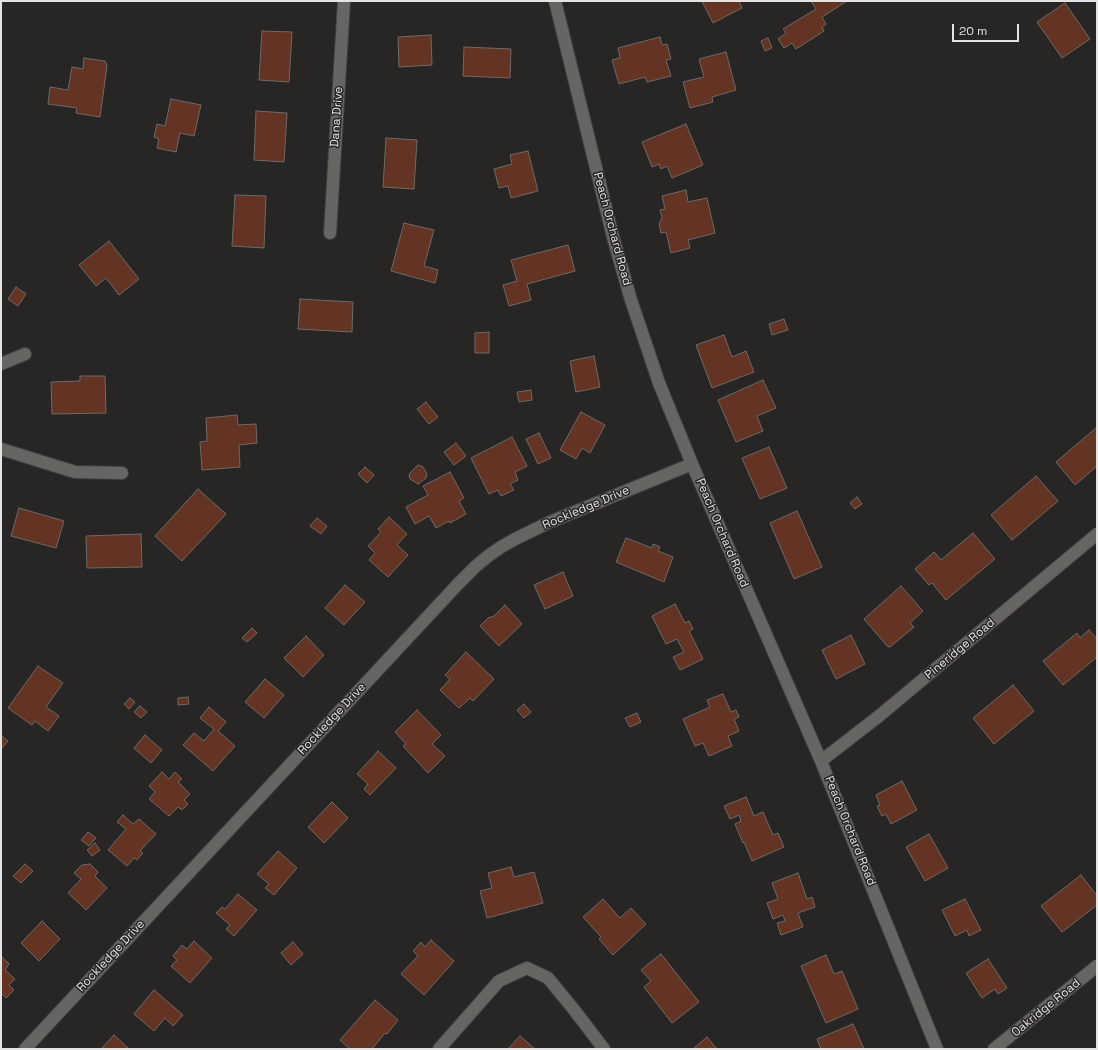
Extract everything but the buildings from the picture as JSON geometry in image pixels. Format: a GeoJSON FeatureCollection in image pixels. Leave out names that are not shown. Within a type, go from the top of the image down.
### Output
{"type":"FeatureCollection","features":[{"type":"Feature","properties":{"kind":"street","name":"Dana Drive"},"geometry":{"type":"LineString","coordinates":[[330,233],[344,1]]}},
{"type":"Feature","properties":{"kind":"street","name":"Peach Orchard Road"},"geometry":{"type":"LineString","coordinates":[[555,1],[613,237],[631,300],[659,383],[692,464],[822,761],[937,1049]]}},
{"type":"Feature","properties":{"kind":"street"},"geometry":{"type":"LineString","coordinates":[[1,364],[25,354]]}},
{"type":"Feature","properties":{"kind":"street"},"geometry":{"type":"LineString","coordinates":[[1,450],[75,472],[122,473]]}},
{"type":"Feature","properties":{"kind":"street","name":"Rockledge Drive"},"geometry":{"type":"LineString","coordinates":[[25,1049],[452,590],[480,563],[488,556],[515,539],[550,522],[692,464]]}},
{"type":"Feature","properties":{"kind":"street","name":"Pineridge Road"},"geometry":{"type":"LineString","coordinates":[[822,761],[879,716],[1097,534]]}},
{"type":"Feature","properties":{"kind":"street","name":"Oakridge Road"},"geometry":{"type":"LineString","coordinates":[[994,1049],[1097,966]]}},
{"type":"Feature","properties":{"kind":"street"},"geometry":{"type":"LineString","coordinates":[[439,1049],[499,981],[527,968],[548,978],[604,1049]]}}]}
